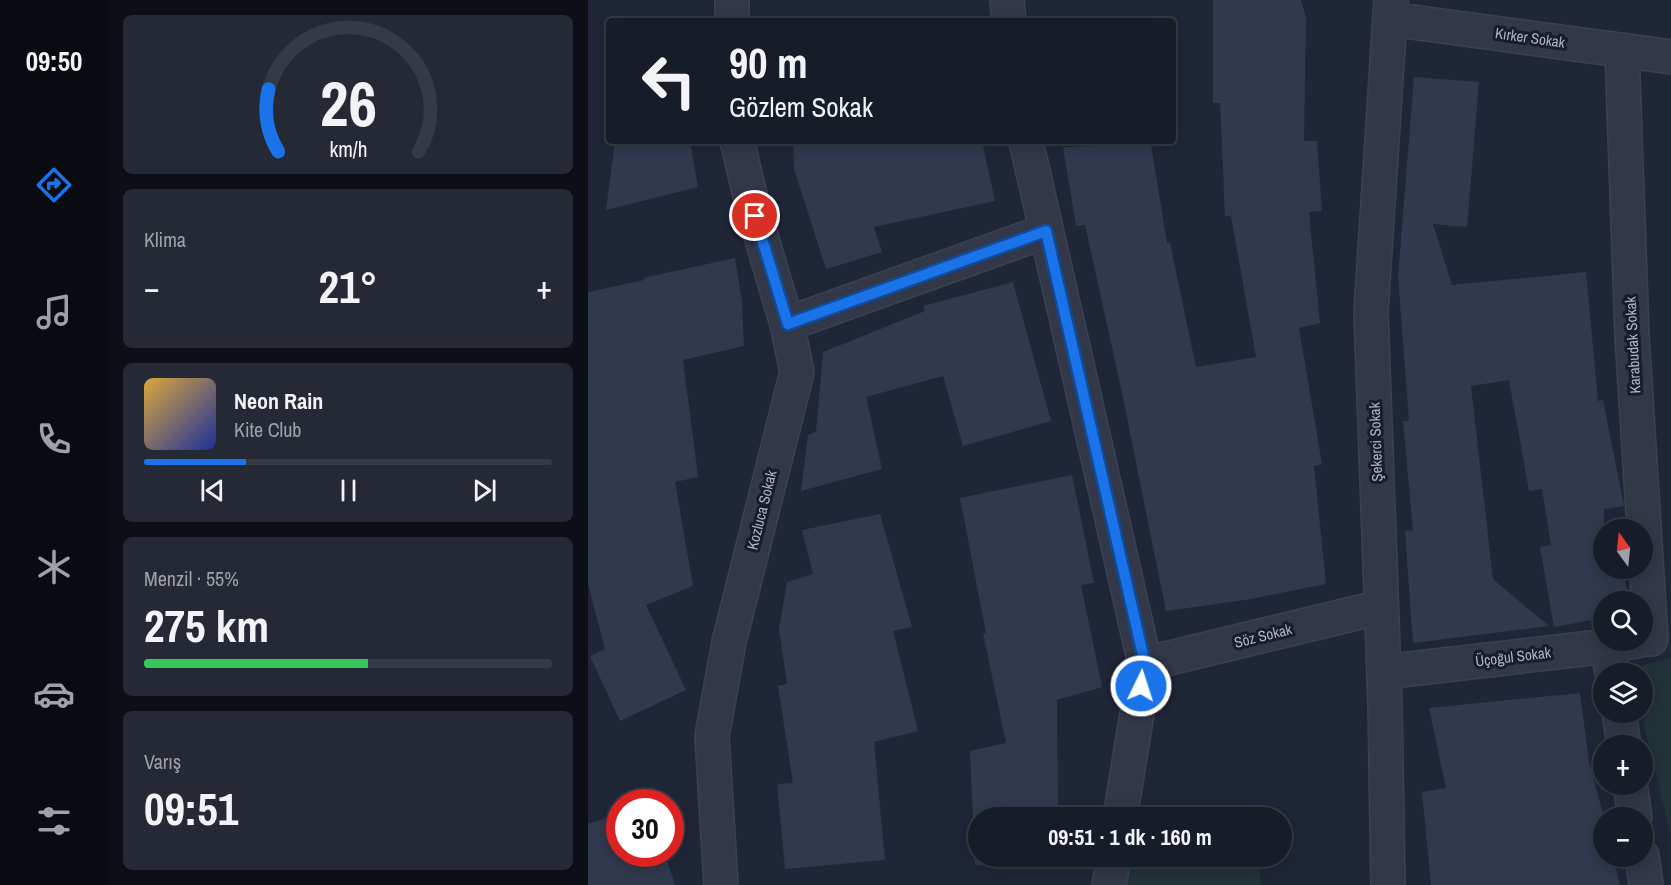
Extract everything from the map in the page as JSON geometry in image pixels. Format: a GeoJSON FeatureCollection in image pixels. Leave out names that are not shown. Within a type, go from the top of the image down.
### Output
{"type":"FeatureCollection","features":[{"type":"Feature","properties":{"kind":"street"},"geometry":{"type":"LineString","coordinates":[[732,0],[732,18]]}},
{"type":"Feature","properties":{"kind":"street"},"geometry":{"type":"LineString","coordinates":[[1007,0],[1010,18]]}},
{"type":"Feature","properties":{"kind":"street","name":"Kırker Sokak"},"geometry":{"type":"LineString","coordinates":[[1390,10],[1671,57]]}},
{"type":"Feature","properties":{"kind":"street","name":"Şekerci Sokak"},"geometry":{"type":"LineString","coordinates":[[1388,885],[1384,672],[1371,312],[1390,10]]}},
{"type":"Feature","properties":{"kind":"street","name":"Karabudak Sokak"},"geometry":{"type":"LineString","coordinates":[[1622,50],[1632,336],[1649,591]]}},
{"type":"Feature","properties":{"kind":"street","name":"Kozluca Sokak"},"geometry":{"type":"LineString","coordinates":[[721,885],[712,736],[729,642],[797,372],[788,324],[755,216],[738,144]]}},
{"type":"Feature","properties":{"kind":"street"},"geometry":{"type":"LineString","coordinates":[[1027,144],[1145,664],[1122,807]]}},
{"type":"Feature","properties":{"kind":"street"},"geometry":{"type":"LineString","coordinates":[[788,324],[1046,231]]}},
{"type":"Feature","properties":{"kind":"street","name":"Söz Sokak"},"geometry":{"type":"LineString","coordinates":[[1145,664],[1382,607]]}},
{"type":"Feature","properties":{"kind":"street","name":"Üçoğul Sokak"},"geometry":{"type":"LineString","coordinates":[[1384,672],[1610,660],[1628,651]]}},
{"type":"Feature","properties":{"kind":"street"},"geometry":{"type":"LineString","coordinates":[[1109,885],[1112,867]]}},
{"type":"Feature","properties":{"kind":"street"},"geometry":{"type":"LineString","coordinates":[[1644,867],[1646,885]]}},
{"type":"Feature","properties":{"kind":"shaded area"},"geometry":{"type":"Polygon","coordinates":[[[1671,658],[1671,836],[1653,762],[1653,735],[1646,735],[1643,723],[1653,723],[1653,663],[1651,663],[1671,658]]]}},
{"type":"Feature","properties":{"kind":"shaded area"},"geometry":{"type":"Polygon","coordinates":[[[1127,867],[1260,867],[1261,885],[1124,885],[1127,867]]]}},
{"type":"Feature","properties":{"kind":"building"},"geometry":{"type":"Polygon","coordinates":[[[1213,0],[1301,0],[1306,18],[1304,141],[1317,141],[1322,211],[1309,212],[1320,323],[1299,328],[1322,464],[1314,466],[1326,584],[1245,600],[1166,611],[1085,225],[1076,226],[1063,147],[1151,145],[1167,243],[1170,243],[1196,367],[1256,357],[1231,216],[1225,216],[1220,103],[1213,103],[1213,0]]]}},
{"type":"Feature","properties":{"kind":"building"},"geometry":{"type":"Polygon","coordinates":[[[1414,77],[1479,82],[1467,227],[1433,224],[1452,285],[1586,272],[1598,401],[1603,400],[1624,506],[1604,509],[1604,519],[1593,519],[1593,579],[1625,579],[1627,591],[1593,591],[1593,620],[1554,627],[1540,547],[1551,545],[1542,489],[1529,491],[1509,380],[1471,386],[1493,579],[1549,626],[1413,643],[1405,531],[1413,530],[1403,421],[1409,421],[1398,276],[1414,77]]]}},
{"type":"Feature","properties":{"kind":"building"},"geometry":{"type":"Polygon","coordinates":[[[615,144],[691,144],[698,187],[606,210],[615,144]]]}},
{"type":"Feature","properties":{"kind":"building"},"geometry":{"type":"Polygon","coordinates":[[[793,144],[983,144],[995,201],[874,227],[882,252],[826,269],[794,169],[793,144]]]}},
{"type":"Feature","properties":{"kind":"building"},"geometry":{"type":"Polygon","coordinates":[[[735,258],[742,302],[744,346],[683,360],[698,477],[675,482],[693,586],[646,605],[686,690],[620,721],[590,656],[605,649],[588,584],[588,292],[735,258]]]}},
{"type":"Feature","properties":{"kind":"building"},"geometry":{"type":"Polygon","coordinates":[[[1013,282],[1051,421],[963,446],[943,376],[866,397],[882,469],[801,491],[808,435],[816,432],[823,352],[925,311],[923,306],[1013,282]]]}},
{"type":"Feature","properties":{"kind":"building"},"geometry":{"type":"Polygon","coordinates":[[[1072,475],[1094,583],[1081,585],[1102,687],[1057,700],[1058,807],[972,807],[970,751],[1006,743],[983,633],[986,633],[960,498],[1072,475]]]}},
{"type":"Feature","properties":{"kind":"building"},"geometry":{"type":"Polygon","coordinates":[[[880,514],[912,627],[893,631],[918,731],[874,742],[885,860],[785,869],[777,784],[793,783],[778,686],[787,684],[779,629],[787,582],[813,574],[802,530],[880,514]]]}},
{"type":"Feature","properties":{"kind":"building"},"geometry":{"type":"Polygon","coordinates":[[[1580,693],[1593,776],[1593,795],[1598,795],[1601,807],[1593,807],[1593,867],[1616,867],[1620,885],[1431,885],[1422,792],[1446,788],[1429,708],[1580,693]]]}},
{"type":"Feature","properties":{"kind":"building"},"geometry":{"type":"Polygon","coordinates":[[[606,818],[606,867],[669,867],[675,885],[588,885],[588,824],[606,818]]]}},
{"type":"Feature","properties":{"kind":"route"},"geometry":{"type":"LineString","coordinates":[[755,216],[788,324],[1046,231],[1145,664],[1141,686]]}}]}
